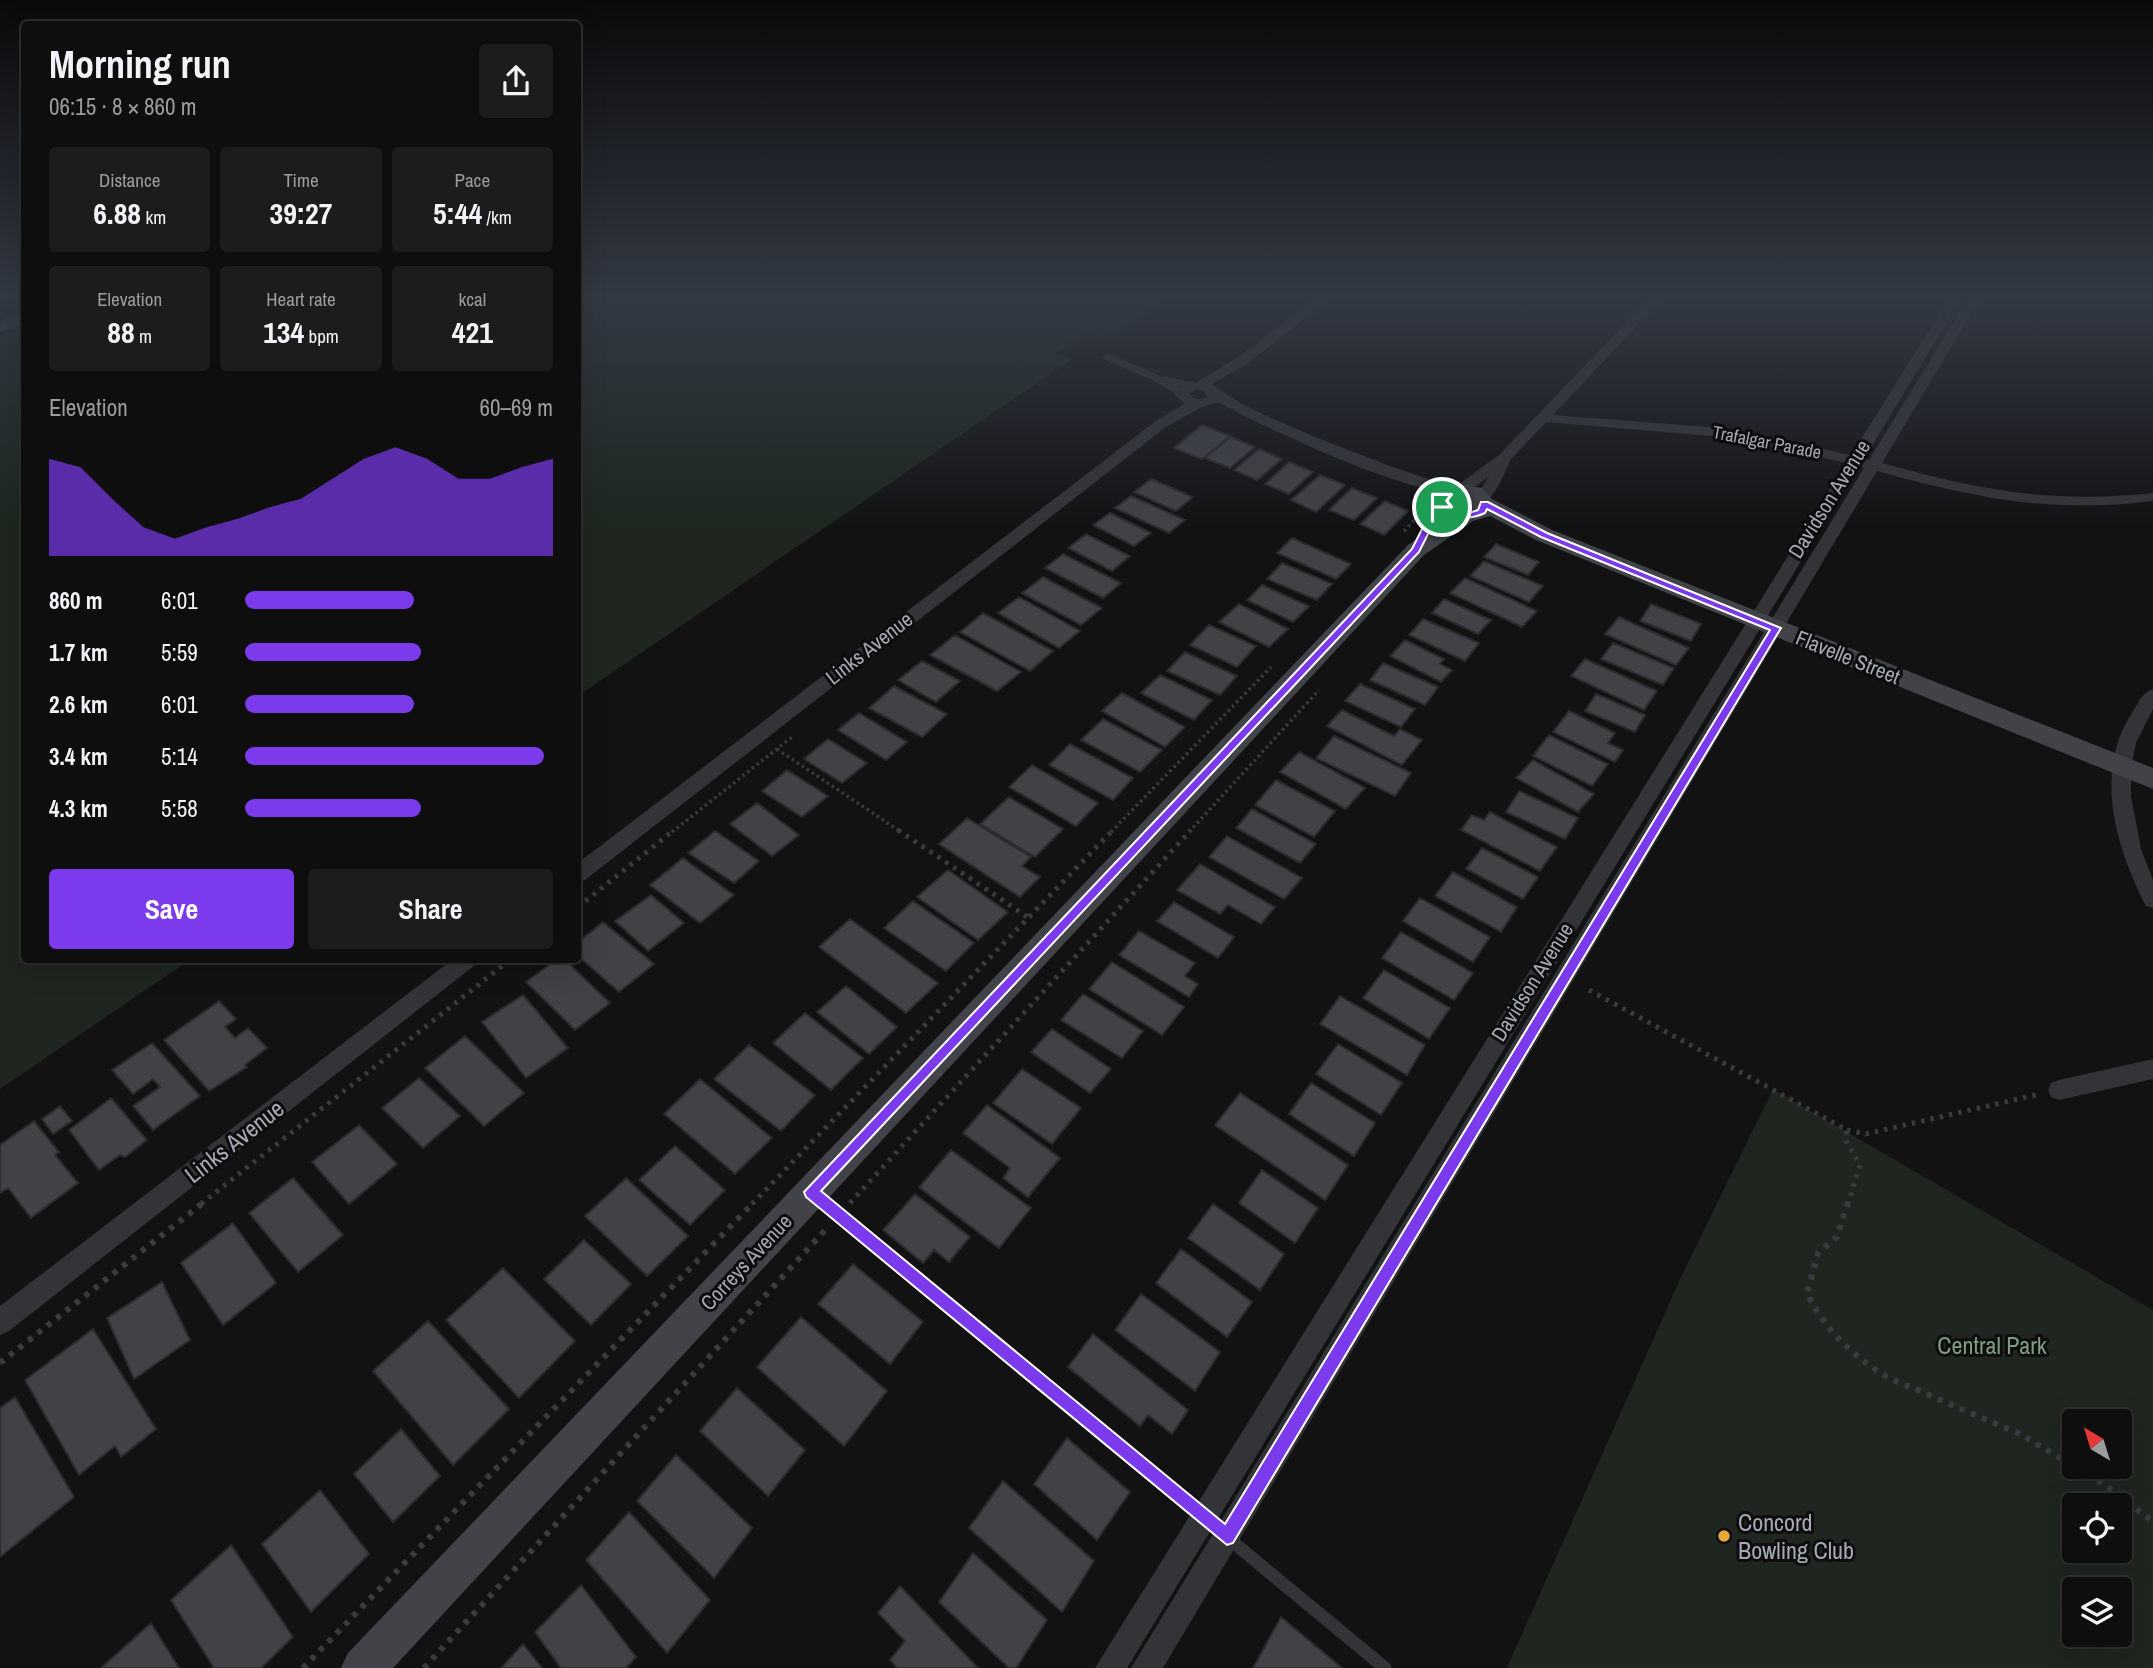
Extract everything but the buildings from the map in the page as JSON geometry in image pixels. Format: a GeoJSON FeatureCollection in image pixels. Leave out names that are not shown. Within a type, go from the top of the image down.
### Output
{"type":"FeatureCollection","features":[{"type":"Feature","properties":{"kind":"street","name":"Links Avenue"},"geometry":{"type":"LineString","coordinates":[[581,872],[1224,375]]}},
{"type":"Feature","properties":{"kind":"street","name":"Correys Avenue"},"geometry":{"type":"LineString","coordinates":[[363,1668],[811,1192],[1430,521],[1448,497],[1504,458],[1585,375]]}},
{"type":"Feature","properties":{"kind":"street","name":"Davidson Avenue"},"geometry":{"type":"LineString","coordinates":[[1146,1668],[1227,1537],[1765,624],[1852,461],[1907,375]]}},
{"type":"Feature","properties":{"kind":"street","name":"Davidson Avenue"},"geometry":{"type":"LineString","coordinates":[[1110,1668],[1765,624],[1872,467],[1928,375]]}},
{"type":"Feature","properties":{"kind":"street"},"geometry":{"type":"LineString","coordinates":[[1199,394],[1448,497]]}},
{"type":"Feature","properties":{"kind":"street","name":"Trafalgar Parade"},"geometry":{"type":"LineString","coordinates":[[1544,418],[1714,431],[1791,444],[1965,491],[2007,498],[2115,502],[2153,497]]}},
{"type":"Feature","properties":{"kind":"street","name":"Correys Avenue"},"geometry":{"type":"LineString","coordinates":[[1407,544],[1476,509],[1504,458]]}},
{"type":"Feature","properties":{"kind":"street","name":"Flavelle Street"},"geometry":{"type":"LineString","coordinates":[[1448,497],[1474,493],[1476,509],[2153,779]]}},
{"type":"Feature","properties":{"kind":"street"},"geometry":{"type":"LineString","coordinates":[[2115,502],[2153,514]]}},
{"type":"Feature","properties":{"kind":"street"},"geometry":{"type":"LineString","coordinates":[[2153,695],[2137,715],[2121,766],[2126,839],[2153,900]]}},
{"type":"Feature","properties":{"kind":"street","name":"Links Avenue"},"geometry":{"type":"LineString","coordinates":[[0,1322],[463,963]]}},
{"type":"Feature","properties":{"kind":"street"},"geometry":{"type":"LineString","coordinates":[[2059,1090],[2153,1069]]}},
{"type":"Feature","properties":{"kind":"lane"},"geometry":{"type":"LineString","coordinates":[[1149,375],[1199,394]]}},
{"type":"Feature","properties":{"kind":"lane"},"geometry":{"type":"LineString","coordinates":[[1154,377],[1199,394]]}},
{"type":"Feature","properties":{"kind":"lane"},"geometry":{"type":"LineString","coordinates":[[811,1192],[1385,1668]]}},
{"type":"Feature","properties":{"kind":"path"},"geometry":{"type":"LineString","coordinates":[[1407,544],[1416,518]]}},
{"type":"Feature","properties":{"kind":"path"},"geometry":{"type":"LineString","coordinates":[[303,1668],[1281,657]]}},
{"type":"Feature","properties":{"kind":"path"},"geometry":{"type":"LineString","coordinates":[[424,1668],[1325,683]]}},
{"type":"Feature","properties":{"kind":"path"},"geometry":{"type":"LineString","coordinates":[[581,905],[799,732]]}},
{"type":"Feature","properties":{"kind":"path"},"geometry":{"type":"LineString","coordinates":[[777,749],[1028,918]]}},
{"type":"Feature","properties":{"kind":"path"},"geometry":{"type":"LineString","coordinates":[[0,1363],[506,963]]}},
{"type":"Feature","properties":{"kind":"path"},"geometry":{"type":"LineString","coordinates":[[1589,990],[1846,1130],[1866,1134],[2059,1090]]}},
{"type":"Feature","properties":{"kind":"path"},"geometry":{"type":"LineString","coordinates":[[1846,1130],[1846,1141],[1860,1165],[1838,1237],[1818,1253],[1807,1293],[1815,1310],[1828,1327],[1868,1366],[1887,1377],[2022,1435],[2105,1485],[2153,1522]]}},
{"type":"Feature","properties":{"kind":"green space"},"geometry":{"type":"Polygon","coordinates":[[[0,375],[21,375],[21,963],[185,963],[0,1089],[0,375]]]}},
{"type":"Feature","properties":{"kind":"green space"},"geometry":{"type":"Polygon","coordinates":[[[581,375],[1049,375],[581,694],[581,375]]]}},
{"type":"Feature","properties":{"kind":"green space","name":"Central Park"},"geometry":{"type":"Polygon","coordinates":[[[1773,1089],[2153,1310],[2153,1668],[1507,1668],[1681,1277],[1773,1089]]]}},
{"type":"Feature","properties":{"kind":"place","name":"Concord Bowling Club"},"geometry":{"type":"Point","coordinates":[1724,1536]}},
{"type":"Feature","properties":{"kind":"route"},"geometry":{"type":"LineString","coordinates":[[1485,504],[1544,535],[1776,628],[1227,1537],[811,1192],[1416,550],[1430,521],[1442,507],[1452,514],[1472,516],[1482,511],[1485,504]]}}]}
